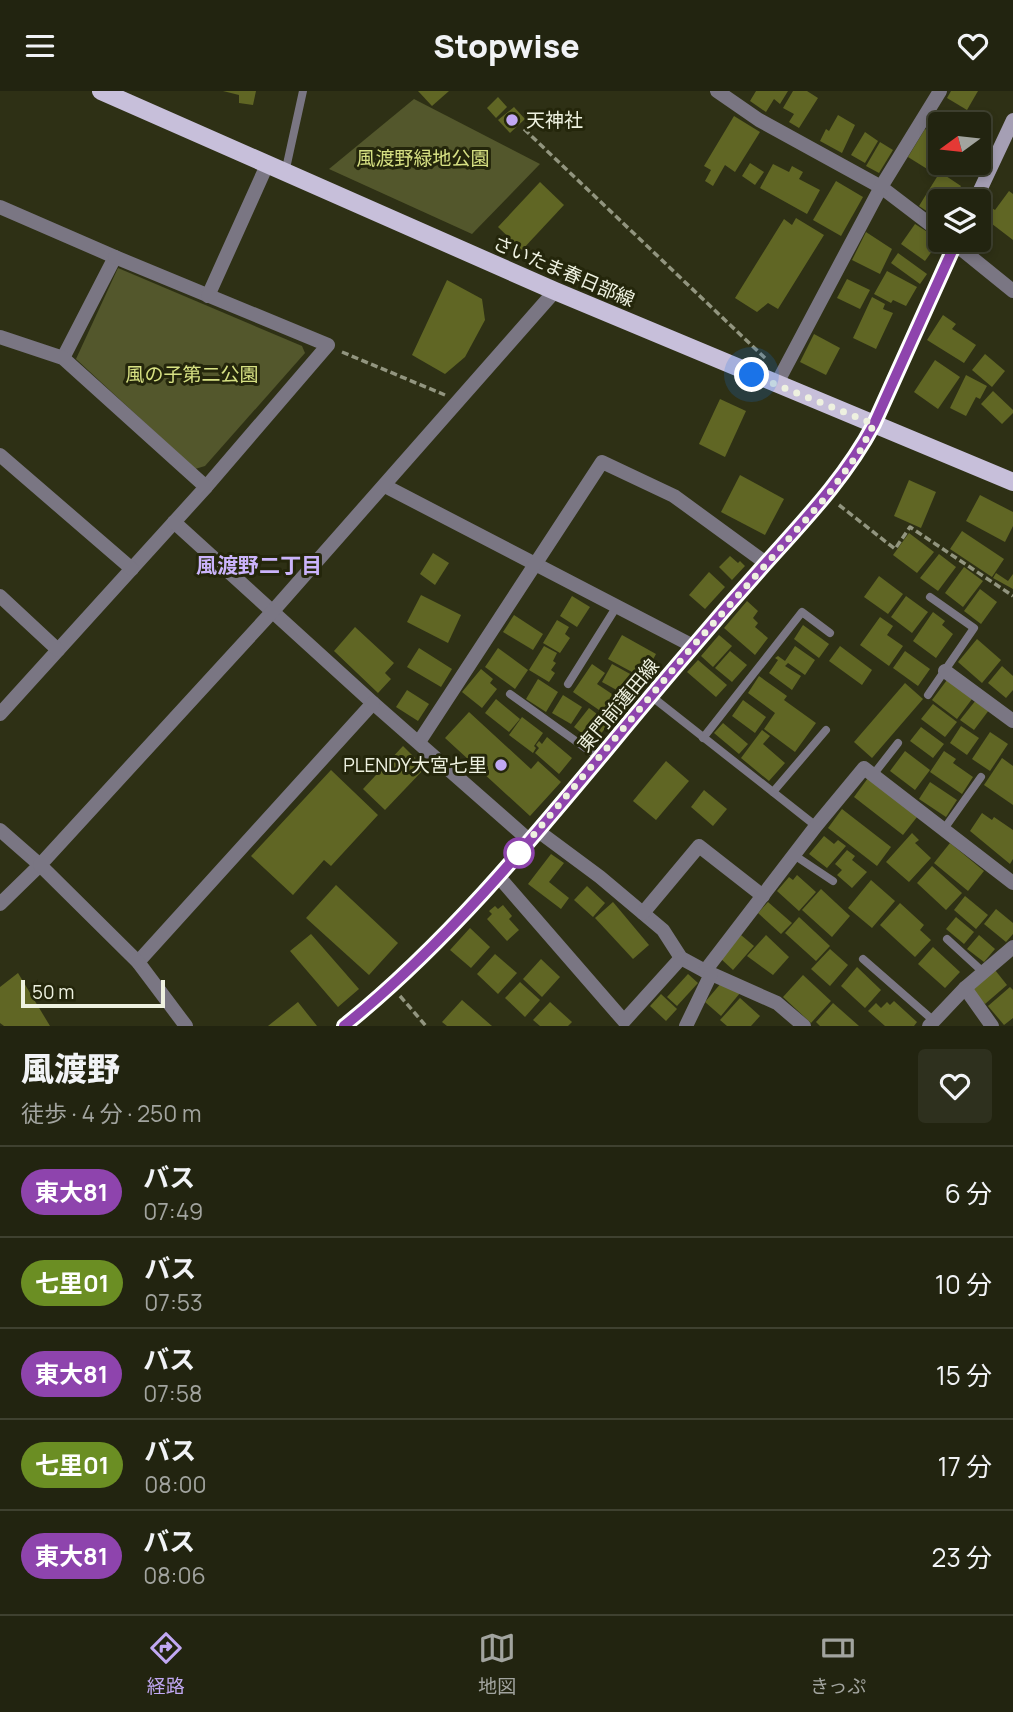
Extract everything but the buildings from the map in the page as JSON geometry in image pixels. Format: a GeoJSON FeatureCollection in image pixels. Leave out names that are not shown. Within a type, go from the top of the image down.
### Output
{"type":"FeatureCollection","features":[{"type":"Feature","properties":{"kind":"main road","name":"さいたま春日部線"},"geometry":{"type":"LineString","coordinates":[[101,91],[555,291],[779,380],[874,424],[1013,482]]}},
{"type":"Feature","properties":{"kind":"main road"},"geometry":{"type":"LineString","coordinates":[[981,189],[1013,120]]}},
{"type":"Feature","properties":{"kind":"main road","name":"東門前蓮田線"},"geometry":{"type":"LineString","coordinates":[[344,1026],[392,986],[498,876],[693,646],[827,496],[860,451],[874,424],[949,252]]}},
{"type":"Feature","properties":{"kind":"street"},"geometry":{"type":"LineString","coordinates":[[717,91],[759,120],[881,187],[928,223]]}},
{"type":"Feature","properties":{"kind":"street"},"geometry":{"type":"LineString","coordinates":[[779,380],[881,187],[940,91]]}},
{"type":"Feature","properties":{"kind":"street"},"geometry":{"type":"LineString","coordinates":[[208,296],[267,165]]}},
{"type":"Feature","properties":{"kind":"street"},"geometry":{"type":"LineString","coordinates":[[0,207],[328,345],[206,487],[0,714]]}},
{"type":"Feature","properties":{"kind":"street"},"geometry":{"type":"LineString","coordinates":[[967,252],[1013,291]]}},
{"type":"Feature","properties":{"kind":"street"},"geometry":{"type":"LineString","coordinates":[[63,358],[115,257]]}},
{"type":"Feature","properties":{"kind":"street"},"geometry":{"type":"LineString","coordinates":[[0,904],[40,865],[273,611],[555,291]]}},
{"type":"Feature","properties":{"kind":"street"},"geometry":{"type":"LineString","coordinates":[[0,337],[63,358],[206,487]]}},
{"type":"Feature","properties":{"kind":"street"},"geometry":{"type":"LineString","coordinates":[[0,456],[132,569]]}},
{"type":"Feature","properties":{"kind":"street"},"geometry":{"type":"LineString","coordinates":[[419,742],[602,462],[674,496],[766,563]]}},
{"type":"Feature","properties":{"kind":"street"},"geometry":{"type":"LineString","coordinates":[[385,486],[693,646]]}},
{"type":"Feature","properties":{"kind":"street"},"geometry":{"type":"LineString","coordinates":[[174,522],[419,742],[534,836],[600,877],[663,930],[681,958],[777,1003],[804,1026]]}},
{"type":"Feature","properties":{"kind":"street"},"geometry":{"type":"LineString","coordinates":[[0,596],[58,650]]}},
{"type":"Feature","properties":{"kind":"street"},"geometry":{"type":"LineString","coordinates":[[945,671],[1013,721]]}},
{"type":"Feature","properties":{"kind":"street"},"geometry":{"type":"LineString","coordinates":[[138,962],[373,703]]}},
{"type":"Feature","properties":{"kind":"street"},"geometry":{"type":"LineString","coordinates":[[686,1026],[708,972],[816,826],[864,768],[1013,883]]}},
{"type":"Feature","properties":{"kind":"street"},"geometry":{"type":"LineString","coordinates":[[0,830],[40,865],[138,962],[186,1026]]}},
{"type":"Feature","properties":{"kind":"street"},"geometry":{"type":"LineString","coordinates":[[643,913],[699,846],[763,896]]}},
{"type":"Feature","properties":{"kind":"street"},"geometry":{"type":"LineString","coordinates":[[498,876],[624,1021],[681,958]]}},
{"type":"Feature","properties":{"kind":"street"},"geometry":{"type":"LineString","coordinates":[[931,1023],[965,988],[1013,947]]}},
{"type":"Feature","properties":{"kind":"street"},"geometry":{"type":"LineString","coordinates":[[965,988],[992,1026]]}},
{"type":"Feature","properties":{"kind":"lane"},"geometry":{"type":"LineString","coordinates":[[285,173],[303,91]]}},
{"type":"Feature","properties":{"kind":"lane"},"geometry":{"type":"LineString","coordinates":[[928,695],[974,628],[930,597]]}},
{"type":"Feature","properties":{"kind":"lane"},"geometry":{"type":"LineString","coordinates":[[568,684],[617,606]]}},
{"type":"Feature","properties":{"kind":"lane"},"geometry":{"type":"LineString","coordinates":[[703,738],[802,612],[830,633]]}},
{"type":"Feature","properties":{"kind":"lane"},"geometry":{"type":"LineString","coordinates":[[510,694],[598,757]]}},
{"type":"Feature","properties":{"kind":"lane"},"geometry":{"type":"LineString","coordinates":[[651,696],[816,826]]}},
{"type":"Feature","properties":{"kind":"lane"},"geometry":{"type":"LineString","coordinates":[[773,792],[826,730]]}},
{"type":"Feature","properties":{"kind":"lane"},"geometry":{"type":"LineString","coordinates":[[873,775],[898,743]]}},
{"type":"Feature","properties":{"kind":"lane"},"geometry":{"type":"LineString","coordinates":[[944,829],[981,777]]}},
{"type":"Feature","properties":{"kind":"lane"},"geometry":{"type":"LineString","coordinates":[[794,855],[833,881]]}},
{"type":"Feature","properties":{"kind":"lane"},"geometry":{"type":"LineString","coordinates":[[947,939],[983,972]]}},
{"type":"Feature","properties":{"kind":"lane"},"geometry":{"type":"LineString","coordinates":[[863,959],[931,1023]]}},
{"type":"Feature","properties":{"kind":"path"},"geometry":{"type":"LineString","coordinates":[[524,129],[779,380]]}},
{"type":"Feature","properties":{"kind":"path"},"geometry":{"type":"LineString","coordinates":[[328,345],[460,401]]}},
{"type":"Feature","properties":{"kind":"path"},"geometry":{"type":"LineString","coordinates":[[827,496],[895,549],[910,527],[1013,596]]}},
{"type":"Feature","properties":{"kind":"path"},"geometry":{"type":"LineString","coordinates":[[392,986],[426,1026]]}},
{"type":"Feature","properties":{"kind":"green space","name":"風渡野緑地公園"},"geometry":{"type":"Polygon","coordinates":[[[414,99],[540,164],[472,234],[329,169],[414,99]]]}},
{"type":"Feature","properties":{"kind":"green space","name":"風の子第二公園"},"geometry":{"type":"Polygon","coordinates":[[[118,268],[302,346],[305,353],[205,466],[195,469],[76,359],[118,268]]]}},
{"type":"Feature","properties":{"kind":"bus line","name":"東大81"},"geometry":{"type":"LineString","coordinates":[[344,1026],[392,986],[530,841],[693,646],[827,496],[860,451],[874,424],[952,252]]}},
{"type":"Feature","properties":{"kind":"place","name":"天神社"},"geometry":{"type":"Point","coordinates":[512,120]}},
{"type":"Feature","properties":{"kind":"place","name":"PLENDY大宮七里"},"geometry":{"type":"Point","coordinates":[501,765]}},
{"type":"Feature","properties":{"kind":"district","name":"風渡野二丁目"},"geometry":{"type":"Point","coordinates":[259,566]}},
{"type":"Feature","properties":{"kind":"route"},"geometry":{"type":"LineString","coordinates":[[519,853],[514,858],[693,646],[827,496],[860,451],[874,424],[752,375]]}}]}
